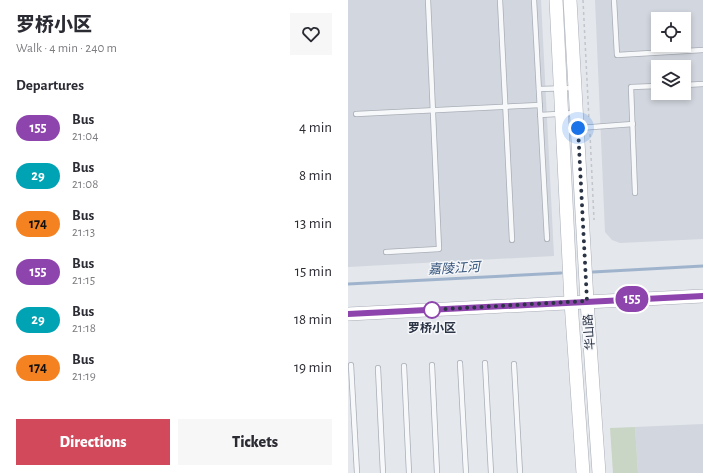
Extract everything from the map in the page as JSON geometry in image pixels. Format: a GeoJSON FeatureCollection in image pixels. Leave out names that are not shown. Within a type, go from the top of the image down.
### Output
{"type":"FeatureCollection","features":[{"type":"Feature","properties":{"kind":"street","name":"华山路"},"geometry":{"type":"LineString","coordinates":[[556,0],[571,302],[583,473]]}},
{"type":"Feature","properties":{"kind":"street","name":"华山路"},"geometry":{"type":"LineString","coordinates":[[570,0],[587,301],[599,473]]}},
{"type":"Feature","properties":{"kind":"street"},"geometry":{"type":"LineString","coordinates":[[348,314],[703,296]]}},
{"type":"Feature","properties":{"kind":"lane"},"geometry":{"type":"LineString","coordinates":[[386,252],[439,249],[428,0]]}},
{"type":"Feature","properties":{"kind":"lane"},"geometry":{"type":"LineString","coordinates":[[500,0],[512,240]]}},
{"type":"Feature","properties":{"kind":"lane"},"geometry":{"type":"LineString","coordinates":[[534,0],[547,239]]}},
{"type":"Feature","properties":{"kind":"lane"},"geometry":{"type":"LineString","coordinates":[[614,0],[617,55],[703,50]]}},
{"type":"Feature","properties":{"kind":"lane"},"geometry":{"type":"LineString","coordinates":[[691,85],[703,84]]}},
{"type":"Feature","properties":{"kind":"lane"},"geometry":{"type":"LineString","coordinates":[[635,193],[631,87],[651,86]]}},
{"type":"Feature","properties":{"kind":"lane"},"geometry":{"type":"LineString","coordinates":[[539,89],[575,88]]}},
{"type":"Feature","properties":{"kind":"lane"},"geometry":{"type":"LineString","coordinates":[[356,114],[540,104]]}},
{"type":"Feature","properties":{"kind":"lane"},"geometry":{"type":"LineString","coordinates":[[540,115],[576,113]]}},
{"type":"Feature","properties":{"kind":"lane"},"geometry":{"type":"LineString","coordinates":[[578,128],[633,124]]}},
{"type":"Feature","properties":{"kind":"lane"},"geometry":{"type":"LineString","coordinates":[[460,363],[466,473]]}},
{"type":"Feature","properties":{"kind":"lane"},"geometry":{"type":"LineString","coordinates":[[485,363],[491,473]]}},
{"type":"Feature","properties":{"kind":"lane"},"geometry":{"type":"LineString","coordinates":[[514,364],[520,473]]}},
{"type":"Feature","properties":{"kind":"lane"},"geometry":{"type":"LineString","coordinates":[[351,365],[356,473]]}},
{"type":"Feature","properties":{"kind":"lane"},"geometry":{"type":"LineString","coordinates":[[432,365],[437,473]]}},
{"type":"Feature","properties":{"kind":"lane"},"geometry":{"type":"LineString","coordinates":[[404,366],[409,473]]}},
{"type":"Feature","properties":{"kind":"lane"},"geometry":{"type":"LineString","coordinates":[[378,368],[383,473]]}},
{"type":"Feature","properties":{"kind":"shaded area"},"geometry":{"type":"Polygon","coordinates":[[[348,0],[541,0],[554,256],[348,267],[348,0]]]}},
{"type":"Feature","properties":{"kind":"shaded area"},"geometry":{"type":"Polygon","coordinates":[[[595,0],[703,0],[703,239],[620,243],[612,240],[605,232],[595,0]]]}},
{"type":"Feature","properties":{"kind":"shaded area"},"geometry":{"type":"Polygon","coordinates":[[[703,424],[703,473],[638,473],[635,427],[703,424]]]}},
{"type":"Feature","properties":{"kind":"green space"},"geometry":{"type":"Polygon","coordinates":[[[635,427],[638,473],[613,473],[610,428],[635,427]]]}},
{"type":"Feature","properties":{"kind":"waterway","name":"嘉陵江河"},"geometry":{"type":"LineString","coordinates":[[593,272],[703,266]]}},
{"type":"Feature","properties":{"kind":"waterway","name":"嘉陵江河"},"geometry":{"type":"LineString","coordinates":[[348,284],[561,273]]}},
{"type":"Feature","properties":{"kind":"bus line","name":"155"},"geometry":{"type":"LineString","coordinates":[[348,314],[703,296]]}},
{"type":"Feature","properties":{"kind":"place","name":"罗桥小区"},"geometry":{"type":"Point","coordinates":[432,310]}},
{"type":"Feature","properties":{"kind":"route"},"geometry":{"type":"LineString","coordinates":[[432,310],[428,310],[587,301],[578,128]]}}]}
